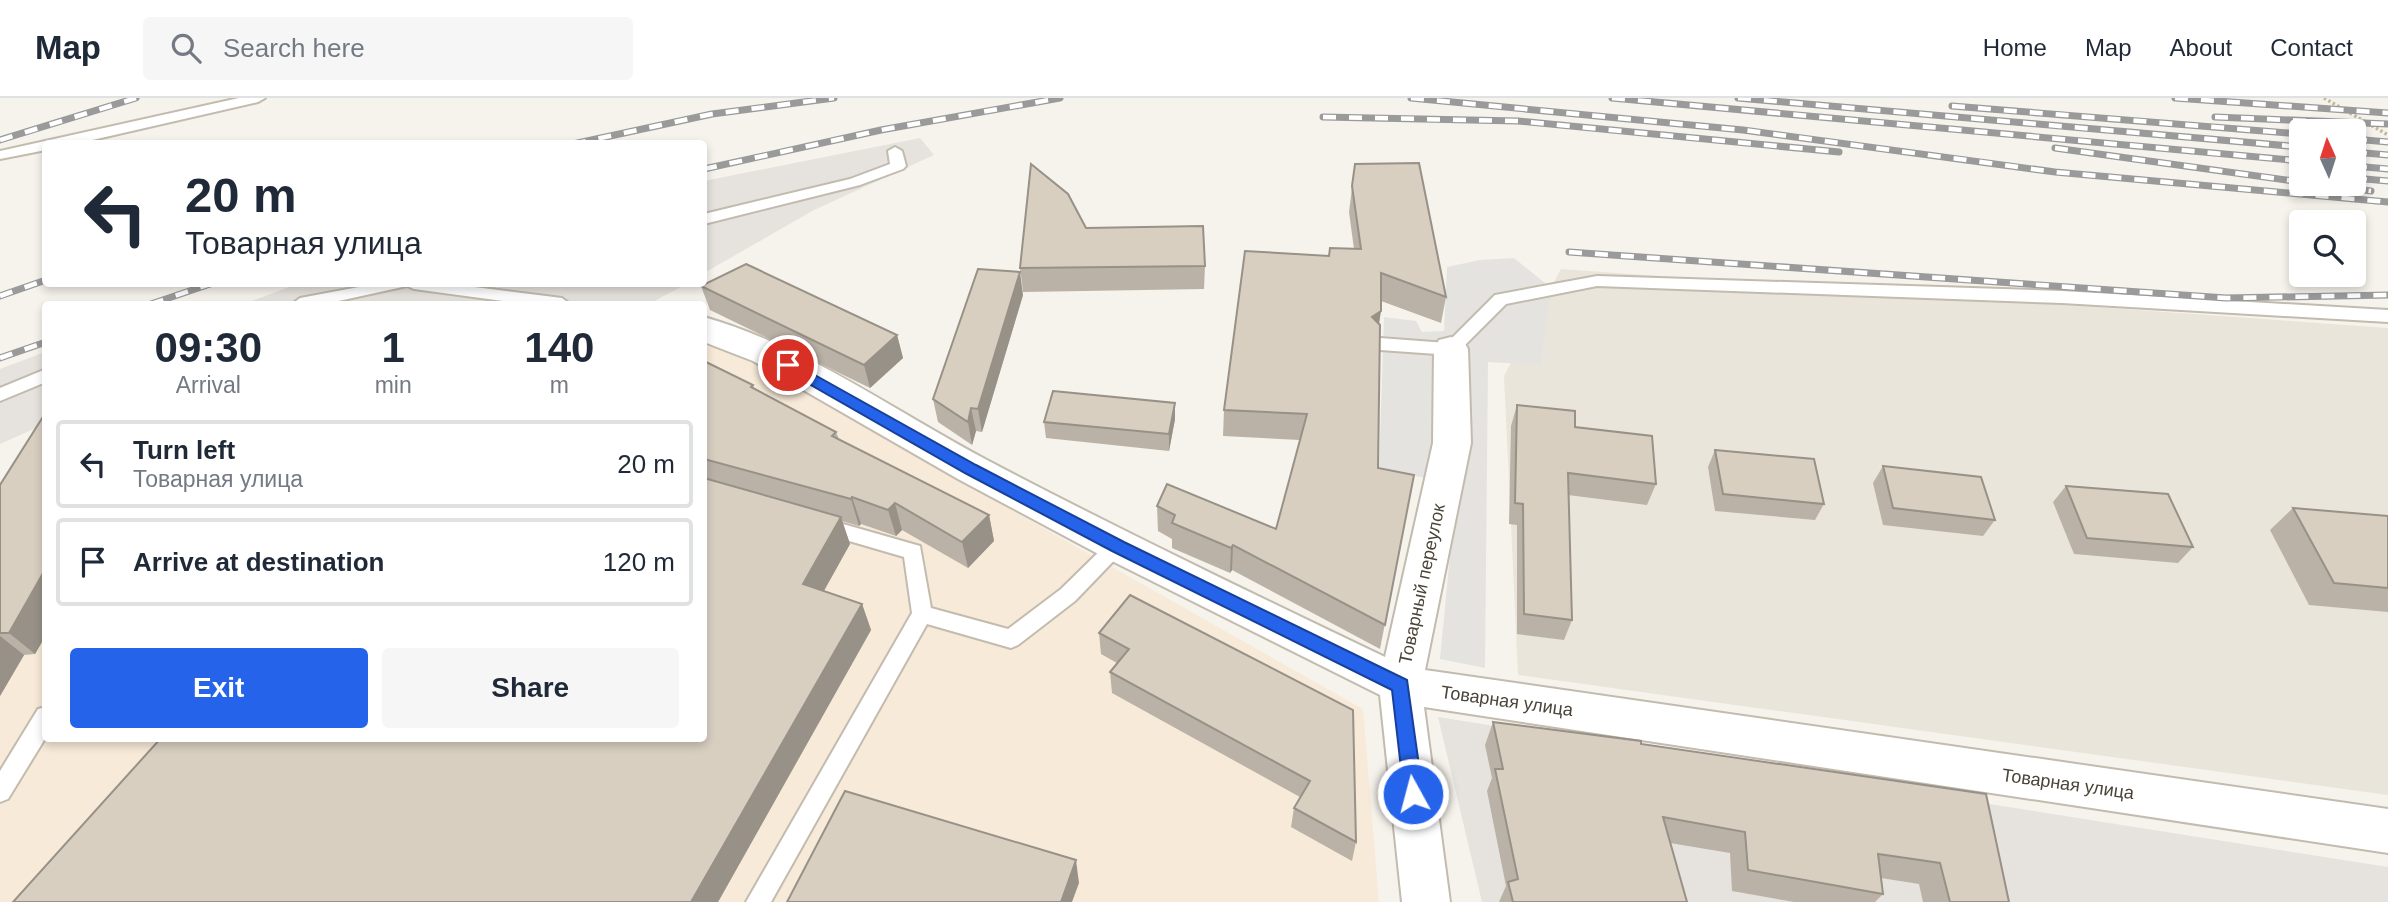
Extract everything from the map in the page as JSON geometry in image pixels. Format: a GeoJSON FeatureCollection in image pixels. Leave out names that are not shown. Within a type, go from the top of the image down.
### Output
{"type":"FeatureCollection","features":[{"type":"Feature","properties":{"kind":"street","name":"Товарная улица"},"geometry":{"type":"LineString","coordinates":[[707,330],[765,352],[971,469],[1118,546],[1401,685],[2388,831]]}},
{"type":"Feature","properties":{"kind":"street","name":"Товарный переулок"},"geometry":{"type":"LineString","coordinates":[[1426,902],[1401,685],[1452,443],[1451,349]]}},
{"type":"Feature","properties":{"kind":"lane"},"geometry":{"type":"LineString","coordinates":[[70,140],[258,98]]}},
{"type":"Feature","properties":{"kind":"lane"},"geometry":{"type":"LineString","coordinates":[[0,155],[42,146]]}},
{"type":"Feature","properties":{"kind":"lane"},"geometry":{"type":"LineString","coordinates":[[707,218],[855,182],[898,166],[895,151]]}},
{"type":"Feature","properties":{"kind":"lane"},"geometry":{"type":"LineString","coordinates":[[1380,344],[1451,349],[1501,299],[1597,281],[1857,292],[2062,296],[2387,317]]}},
{"type":"Feature","properties":{"kind":"lane"},"geometry":{"type":"LineString","coordinates":[[315,301],[385,287]]}},
{"type":"Feature","properties":{"kind":"lane"},"geometry":{"type":"LineString","coordinates":[[436,287],[540,301]]}},
{"type":"Feature","properties":{"kind":"lane"},"geometry":{"type":"LineString","coordinates":[[0,395],[42,377]]}},
{"type":"Feature","properties":{"kind":"lane"},"geometry":{"type":"LineString","coordinates":[[758,902],[922,614],[913,552],[808,522]]}},
{"type":"Feature","properties":{"kind":"lane"},"geometry":{"type":"LineString","coordinates":[[922,614],[1011,639],[1068,594],[1118,546]]}},
{"type":"Feature","properties":{"kind":"lane"},"geometry":{"type":"LineString","coordinates":[[0,792],[42,723]]}},
{"type":"Feature","properties":{"kind":"path"},"geometry":{"type":"LineString","coordinates":[[2325,98],[2388,135]]}},
{"type":"Feature","properties":{"kind":"shaded area"},"geometry":{"type":"Polygon","coordinates":[[[920,138],[934,155],[814,210],[707,271],[707,180],[920,138]]]}},
{"type":"Feature","properties":{"kind":"shaded area"},"geometry":{"type":"Polygon","coordinates":[[[1514,258],[1551,288],[1541,365],[1488,362],[1485,668],[1440,659],[1457,483],[1379,470],[1384,317],[1416,321],[1422,332],[1444,331],[1447,267],[1480,260],[1514,258]]]}},
{"type":"Feature","properties":{"kind":"shaded area"},"geometry":{"type":"Polygon","coordinates":[[[1561,269],[2388,328],[2388,795],[1518,675],[1504,376],[1561,269]]]}},
{"type":"Feature","properties":{"kind":"shaded area"},"geometry":{"type":"Polygon","coordinates":[[[289,287],[680,287],[655,301],[252,301],[289,287]]]}},
{"type":"Feature","properties":{"kind":"shaded area"},"geometry":{"type":"Polygon","coordinates":[[[707,347],[723,347],[1363,709],[1379,902],[0,902],[0,557],[42,483],[42,742],[707,742],[707,347]]]}},
{"type":"Feature","properties":{"kind":"shaded area"},"geometry":{"type":"Polygon","coordinates":[[[42,353],[42,425],[0,444],[0,369],[42,353]]]}},
{"type":"Feature","properties":{"kind":"shaded area"},"geometry":{"type":"Polygon","coordinates":[[[1438,717],[2388,867],[2388,902],[1482,902],[1438,717]]]}},
{"type":"Feature","properties":{"kind":"building"},"geometry":{"type":"Polygon","coordinates":[[[1419,163],[1446,297],[1381,273],[1381,311],[1372,317],[1380,325],[1378,468],[1414,475],[1385,625],[1233,545],[1231,548],[1172,523],[1175,515],[1157,506],[1167,484],[1276,529],[1307,414],[1224,410],[1245,251],[1329,256],[1330,248],[1361,249],[1352,186],[1355,164],[1419,163]]]}},
{"type":"Feature","properties":{"kind":"building"},"geometry":{"type":"Polygon","coordinates":[[[1031,164],[1068,194],[1086,228],[1203,226],[1205,266],[1020,268],[1031,164]]]}},
{"type":"Feature","properties":{"kind":"building"},"geometry":{"type":"Polygon","coordinates":[[[746,264],[897,335],[864,365],[703,287],[707,287],[707,283],[746,264]]]}},
{"type":"Feature","properties":{"kind":"building"},"geometry":{"type":"Polygon","coordinates":[[[978,269],[1020,272],[978,409],[971,408],[968,422],[933,399],[978,269]]]}},
{"type":"Feature","properties":{"kind":"building"},"geometry":{"type":"Polygon","coordinates":[[[707,362],[836,432],[832,436],[989,515],[962,542],[895,503],[888,510],[852,497],[851,499],[707,460],[707,362]]]}},
{"type":"Feature","properties":{"kind":"building"},"geometry":{"type":"Polygon","coordinates":[[[1053,391],[1175,403],[1169,434],[1044,422],[1053,391]]]}},
{"type":"Feature","properties":{"kind":"building"},"geometry":{"type":"Polygon","coordinates":[[[1517,405],[1575,411],[1575,427],[1652,436],[1656,484],[1568,473],[1572,620],[1524,614],[1523,504],[1515,503],[1517,405]]]}},
{"type":"Feature","properties":{"kind":"building"},"geometry":{"type":"Polygon","coordinates":[[[42,418],[42,575],[9,633],[0,633],[0,485],[42,418]]]}},
{"type":"Feature","properties":{"kind":"building"},"geometry":{"type":"Polygon","coordinates":[[[1715,450],[1814,459],[1824,504],[1723,494],[1715,450]]]}},
{"type":"Feature","properties":{"kind":"building"},"geometry":{"type":"Polygon","coordinates":[[[1883,466],[1981,477],[1995,520],[1893,508],[1883,466]]]}},
{"type":"Feature","properties":{"kind":"building"},"geometry":{"type":"Polygon","coordinates":[[[707,479],[841,517],[803,584],[862,604],[691,902],[13,902],[157,742],[707,742],[707,479]]]}},
{"type":"Feature","properties":{"kind":"building"},"geometry":{"type":"Polygon","coordinates":[[[2066,486],[2168,494],[2193,547],[2087,538],[2066,486]]]}},
{"type":"Feature","properties":{"kind":"building"},"geometry":{"type":"Polygon","coordinates":[[[2293,508],[2388,516],[2388,588],[2334,583],[2293,508]]]}},
{"type":"Feature","properties":{"kind":"building"},"geometry":{"type":"Polygon","coordinates":[[[1130,595],[1353,710],[1356,842],[1294,808],[1310,781],[1110,672],[1129,649],[1099,633],[1130,595]]]}},
{"type":"Feature","properties":{"kind":"building"},"geometry":{"type":"Polygon","coordinates":[[[1493,722],[1641,741],[1641,744],[1986,794],[2009,902],[1950,902],[1940,863],[1878,854],[1883,894],[1748,870],[1745,832],[1663,817],[1687,902],[1513,902],[1508,882],[1518,879],[1495,769],[1503,769],[1493,722]]]}},
{"type":"Feature","properties":{"kind":"building"},"geometry":{"type":"Polygon","coordinates":[[[845,791],[1076,860],[1061,902],[787,902],[845,791]]]}},
{"type":"Feature","properties":{"kind":"railway"},"geometry":{"type":"LineString","coordinates":[[0,140],[136,98]]}},
{"type":"Feature","properties":{"kind":"railway"},"geometry":{"type":"LineString","coordinates":[[592,140],[712,114],[834,98]]}},
{"type":"Feature","properties":{"kind":"railway"},"geometry":{"type":"LineString","coordinates":[[707,168],[881,130],[1060,98]]}},
{"type":"Feature","properties":{"kind":"railway"},"geometry":{"type":"LineString","coordinates":[[1411,98],[1743,130],[2055,172],[2388,202]]}},
{"type":"Feature","properties":{"kind":"railway"},"geometry":{"type":"LineString","coordinates":[[1612,98],[2289,160]]}},
{"type":"Feature","properties":{"kind":"railway"},"geometry":{"type":"LineString","coordinates":[[1738,98],[2289,146]]}},
{"type":"Feature","properties":{"kind":"railway"},"geometry":{"type":"LineString","coordinates":[[2175,98],[2388,113]]}},
{"type":"Feature","properties":{"kind":"railway"},"geometry":{"type":"LineString","coordinates":[[1952,106],[2289,133]]}},
{"type":"Feature","properties":{"kind":"railway"},"geometry":{"type":"LineString","coordinates":[[1323,117],[1518,121],[1839,152]]}},
{"type":"Feature","properties":{"kind":"railway"},"geometry":{"type":"LineString","coordinates":[[2215,117],[2388,124]]}},
{"type":"Feature","properties":{"kind":"railway"},"geometry":{"type":"LineString","coordinates":[[2366,140],[2388,142]]}},
{"type":"Feature","properties":{"kind":"railway"},"geometry":{"type":"LineString","coordinates":[[2055,148],[2289,180]]}},
{"type":"Feature","properties":{"kind":"railway"},"geometry":{"type":"LineString","coordinates":[[2366,153],[2388,155]]}},
{"type":"Feature","properties":{"kind":"railway"},"geometry":{"type":"LineString","coordinates":[[2366,167],[2388,169]]}},
{"type":"Feature","properties":{"kind":"railway"},"geometry":{"type":"LineString","coordinates":[[2366,179],[2388,181]]}},
{"type":"Feature","properties":{"kind":"railway"},"geometry":{"type":"LineString","coordinates":[[2366,190],[2371,191]]}},
{"type":"Feature","properties":{"kind":"railway"},"geometry":{"type":"LineString","coordinates":[[1569,252],[2226,298],[2388,295]]}},
{"type":"Feature","properties":{"kind":"railway"},"geometry":{"type":"LineString","coordinates":[[0,296],[42,281]]}},
{"type":"Feature","properties":{"kind":"railway"},"geometry":{"type":"LineString","coordinates":[[160,301],[201,287]]}},
{"type":"Feature","properties":{"kind":"railway"},"geometry":{"type":"LineString","coordinates":[[0,358],[42,343]]}},
{"type":"Feature","properties":{"kind":"route"},"geometry":{"type":"LineString","coordinates":[[788,365],[971,469],[1118,546],[1401,685],[1413,794]]}}]}
